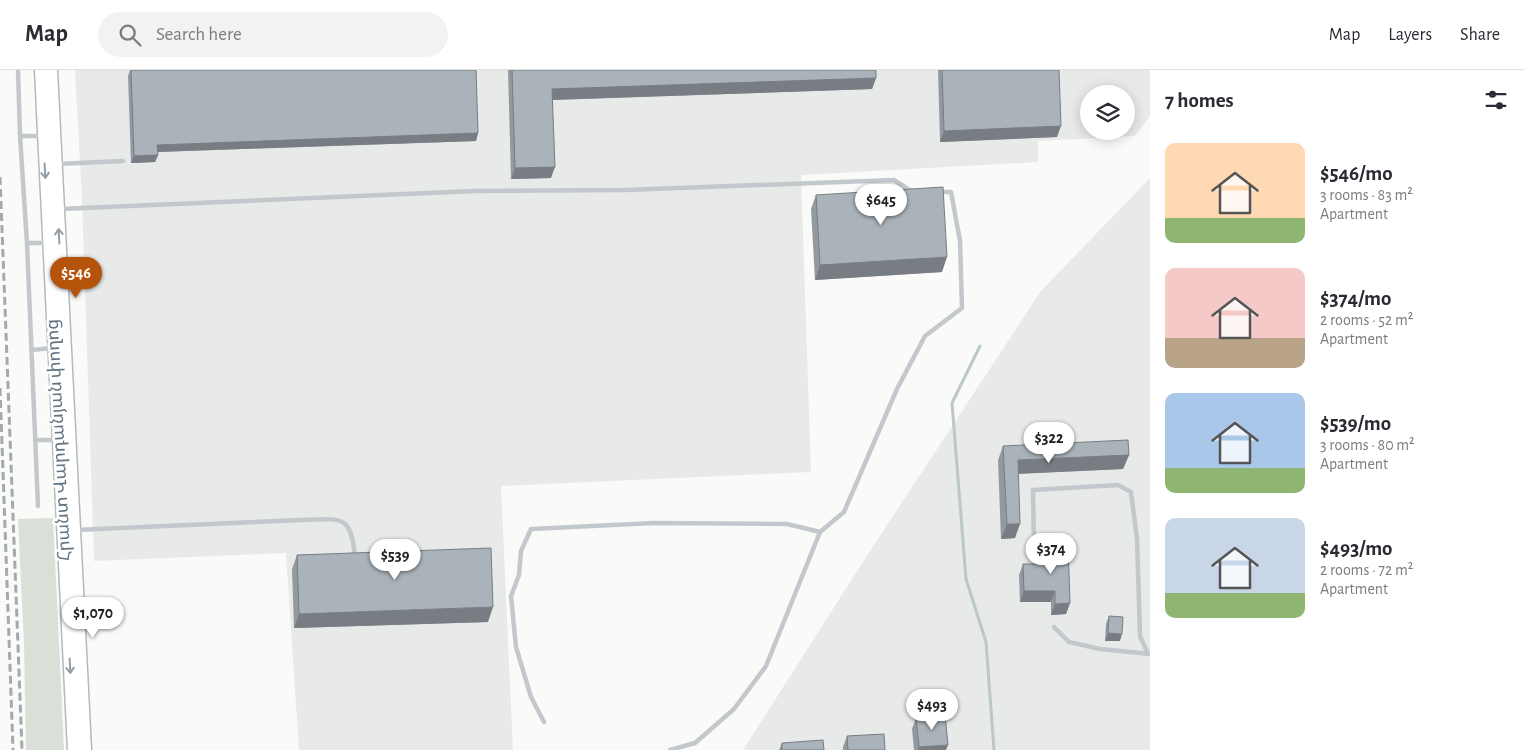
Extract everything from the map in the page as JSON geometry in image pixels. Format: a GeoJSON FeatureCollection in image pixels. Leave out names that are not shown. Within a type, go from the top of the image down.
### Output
{"type":"FeatureCollection","features":[{"type":"Feature","properties":{"kind":"main road","name":"Հրանտ Վարդանյան փողոց"},"geometry":{"type":"LineString","coordinates":[[41,70],[74,750]]}},
{"type":"Feature","properties":{"kind":"main road","name":"Հրանտ Վարդանյան փողոց"},"geometry":{"type":"LineString","coordinates":[[51,70],[85,750]]}},
{"type":"Feature","properties":{"kind":"lane"},"geometry":{"type":"LineString","coordinates":[[18,70],[38,506]]}},
{"type":"Feature","properties":{"kind":"lane"},"geometry":{"type":"LineString","coordinates":[[20,136],[44,136]]}},
{"type":"Feature","properties":{"kind":"lane"},"geometry":{"type":"LineString","coordinates":[[56,164],[123,161]]}},
{"type":"Feature","properties":{"kind":"lane"},"geometry":{"type":"LineString","coordinates":[[58,209],[475,191],[625,190],[894,180],[910,190],[918,191]]}},
{"type":"Feature","properties":{"kind":"lane"},"geometry":{"type":"LineString","coordinates":[[670,750],[695,743],[734,709],[766,666],[820,532],[844,512],[897,390],[925,336],[962,308],[960,240],[952,192],[935,191]]}},
{"type":"Feature","properties":{"kind":"lane"},"geometry":{"type":"LineString","coordinates":[[27,243],[49,243]]}},
{"type":"Feature","properties":{"kind":"lane"},"geometry":{"type":"LineString","coordinates":[[31,350],[54,348]]}},
{"type":"Feature","properties":{"kind":"lane"},"geometry":{"type":"LineString","coordinates":[[35,440],[59,440]]}},
{"type":"Feature","properties":{"kind":"lane"},"geometry":{"type":"LineString","coordinates":[[1034,546],[1033,490],[1118,485],[1131,492],[1137,540],[1140,636],[1149,654]]}},
{"type":"Feature","properties":{"kind":"lane"},"geometry":{"type":"LineString","coordinates":[[74,530],[339,519],[348,526],[353,536],[355,561]]}},
{"type":"Feature","properties":{"kind":"lane"},"geometry":{"type":"LineString","coordinates":[[544,722],[531,697],[516,647],[512,596],[519,575],[521,551],[531,529],[654,523],[787,524],[820,532]]}},
{"type":"Feature","properties":{"kind":"lane"},"geometry":{"type":"LineString","coordinates":[[1054,627],[1069,642],[1100,649],[1149,654]]}},
{"type":"Feature","properties":{"kind":"shaded area"},"geometry":{"type":"Polygon","coordinates":[[[75,70],[1150,70],[1150,116],[1135,136],[1135,85],[1080,85],[1080,139],[1038,141],[1038,162],[801,175],[811,472],[501,486],[513,750],[299,750],[286,553],[94,561],[82,198],[75,70]]]}},
{"type":"Feature","properties":{"kind":"shaded area"},"geometry":{"type":"Polygon","coordinates":[[[1150,178],[1150,750],[743,750],[868,554],[1041,291],[1150,178]]]}},
{"type":"Feature","properties":{"kind":"shaded area"},"geometry":{"type":"Polygon","coordinates":[[[53,518],[64,750],[26,750],[24,643],[18,519],[53,518]]]}},
{"type":"Feature","properties":{"kind":"building"},"geometry":{"type":"Polygon","coordinates":[[[131,70],[476,70],[478,133],[157,145],[158,155],[134,156],[131,70]]]}},
{"type":"Feature","properties":{"kind":"building"},"geometry":{"type":"Polygon","coordinates":[[[512,70],[876,70],[876,78],[552,89],[555,167],[515,168],[512,70]]]}},
{"type":"Feature","properties":{"kind":"building"},"geometry":{"type":"Polygon","coordinates":[[[942,70],[1059,70],[1061,126],[944,131],[942,70]]]}},
{"type":"Feature","properties":{"kind":"building"},"geometry":{"type":"Polygon","coordinates":[[[943,187],[947,257],[820,265],[816,195],[943,187]]]}},
{"type":"Feature","properties":{"kind":"building"},"geometry":{"type":"Polygon","coordinates":[[[1128,440],[1129,455],[1018,460],[1020,524],[1007,524],[1003,446],[1128,440]]]}},
{"type":"Feature","properties":{"kind":"building"},"geometry":{"type":"Polygon","coordinates":[[[1054,543],[1068,543],[1070,603],[1055,604],[1055,591],[1024,591],[1023,564],[1054,564],[1054,543]]]}},
{"type":"Feature","properties":{"kind":"building"},"geometry":{"type":"Polygon","coordinates":[[[491,548],[493,607],[299,614],[297,555],[491,548]]]}},
{"type":"Feature","properties":{"kind":"building"},"geometry":{"type":"Polygon","coordinates":[[[1109,616],[1123,617],[1122,634],[1108,633],[1109,616]]]}},
{"type":"Feature","properties":{"kind":"building"},"geometry":{"type":"Polygon","coordinates":[[[945,715],[948,745],[919,747],[916,718],[945,715]]]}},
{"type":"Feature","properties":{"kind":"building"},"geometry":{"type":"Polygon","coordinates":[[[884,734],[885,750],[848,750],[847,736],[884,734]]]}},
{"type":"Feature","properties":{"kind":"building"},"geometry":{"type":"Polygon","coordinates":[[[823,740],[824,750],[782,750],[782,743],[823,740]]]}},
{"type":"Feature","properties":{"kind":"waterway"},"geometry":{"type":"LineString","coordinates":[[980,346],[952,403],[966,579],[986,642],[994,750]]}},
{"type":"Feature","properties":{"kind":"railway"},"geometry":{"type":"LineString","coordinates":[[0,177],[22,750]]}},
{"type":"Feature","properties":{"kind":"railway"},"geometry":{"type":"LineString","coordinates":[[0,388],[13,750]]}}]}
